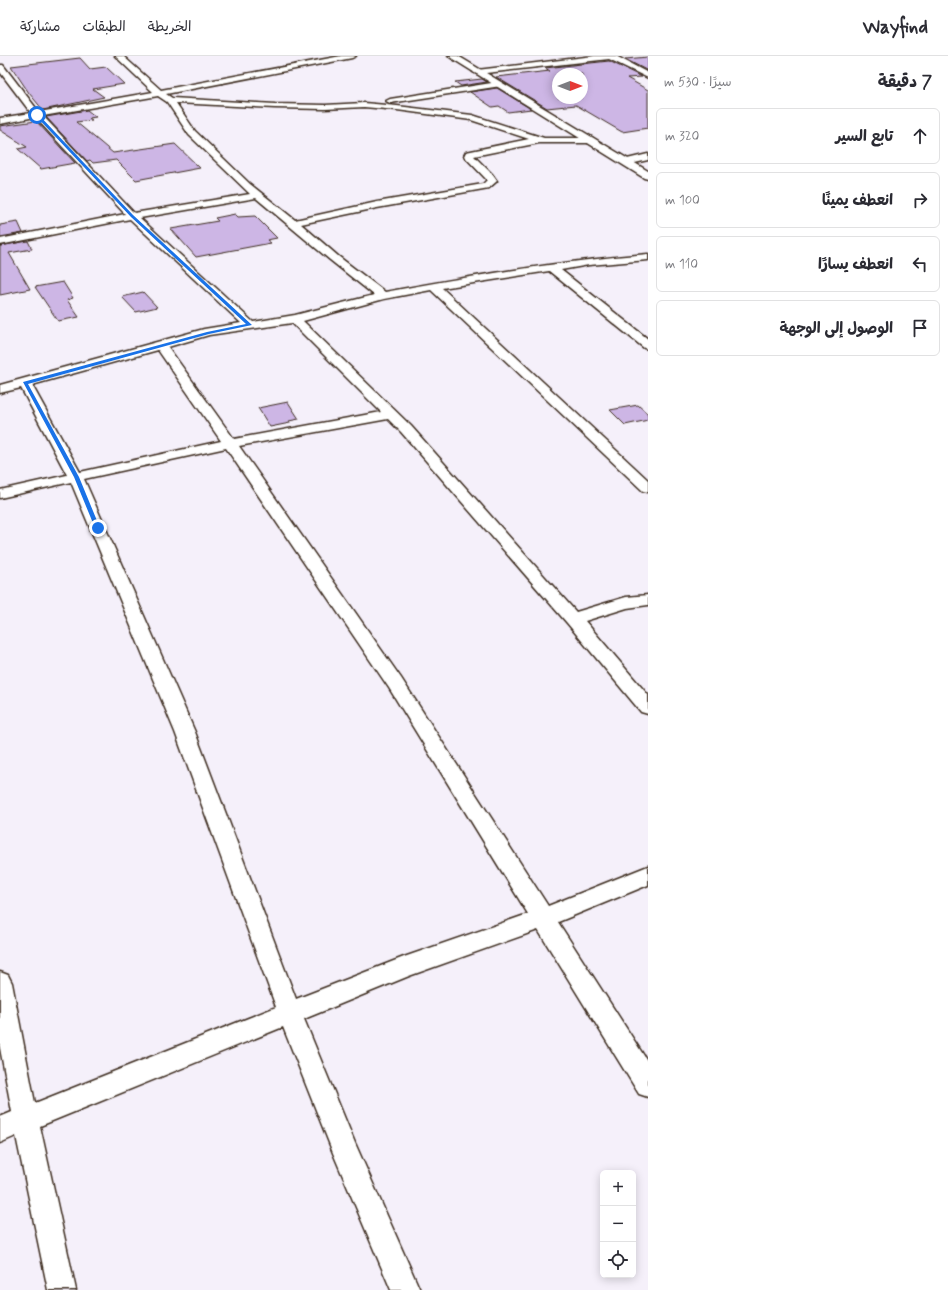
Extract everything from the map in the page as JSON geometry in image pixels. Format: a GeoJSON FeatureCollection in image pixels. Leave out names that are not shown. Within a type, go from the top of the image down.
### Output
{"type":"FeatureCollection","features":[{"type":"Feature","properties":{"kind":"street"},"geometry":{"type":"LineString","coordinates":[[119,56],[159,93],[170,100],[192,133],[219,160],[334,258],[384,296]]}},
{"type":"Feature","properties":{"kind":"street"},"geometry":{"type":"LineString","coordinates":[[0,121],[159,93],[352,56]]}},
{"type":"Feature","properties":{"kind":"street"},"geometry":{"type":"LineString","coordinates":[[452,56],[648,176]]}},
{"type":"Feature","properties":{"kind":"street"},"geometry":{"type":"LineString","coordinates":[[477,72],[612,56],[648,76]]}},
{"type":"Feature","properties":{"kind":"street"},"geometry":{"type":"LineString","coordinates":[[0,67],[37,115],[132,216],[250,325]]}},
{"type":"Feature","properties":{"kind":"street"},"geometry":{"type":"LineString","coordinates":[[170,100],[275,106],[325,107],[364,105],[498,84]]}},
{"type":"Feature","properties":{"kind":"street"},"geometry":{"type":"LineString","coordinates":[[364,105],[472,118],[543,141]]}},
{"type":"Feature","properties":{"kind":"street"},"geometry":{"type":"LineString","coordinates":[[293,223],[378,205],[486,186],[492,182],[489,176],[469,156],[469,154],[520,143],[590,140]]}},
{"type":"Feature","properties":{"kind":"street"},"geometry":{"type":"LineString","coordinates":[[626,162],[648,157]]}},
{"type":"Feature","properties":{"kind":"street"},"geometry":{"type":"LineString","coordinates":[[0,242],[132,216],[259,195]]}},
{"type":"Feature","properties":{"kind":"street"},"geometry":{"type":"LineString","coordinates":[[0,389],[208,332],[295,319],[384,296],[589,262],[648,257]]}},
{"type":"Feature","properties":{"kind":"street"},"geometry":{"type":"LineString","coordinates":[[552,268],[648,345]]}},
{"type":"Feature","properties":{"kind":"street"},"geometry":{"type":"LineString","coordinates":[[434,287],[648,488]]}},
{"type":"Feature","properties":{"kind":"street"},"geometry":{"type":"LineString","coordinates":[[295,319],[406,429],[573,619],[648,707]]}},
{"type":"Feature","properties":{"kind":"street"},"geometry":{"type":"LineString","coordinates":[[160,345],[230,443],[395,683],[648,1085]]}},
{"type":"Feature","properties":{"kind":"street"},"geometry":{"type":"LineString","coordinates":[[25,383],[76,477],[132,602],[224,834],[290,1013],[365,1199],[406,1290]]}},
{"type":"Feature","properties":{"kind":"street"},"geometry":{"type":"LineString","coordinates":[[0,494],[132,463],[230,443],[391,414]]}},
{"type":"Feature","properties":{"kind":"street"},"geometry":{"type":"LineString","coordinates":[[573,619],[626,603],[648,600]]}},
{"type":"Feature","properties":{"kind":"street"},"geometry":{"type":"LineString","coordinates":[[0,1130],[404,967],[543,918],[648,875]]}},
{"type":"Feature","properties":{"kind":"street"},"geometry":{"type":"LineString","coordinates":[[0,983],[26,1120],[62,1290]]}},
{"type":"Feature","properties":{"kind":"building"},"geometry":{"type":"Polygon","coordinates":[[[648,57],[648,71],[625,59],[648,57]]]}},
{"type":"Feature","properties":{"kind":"building"},"geometry":{"type":"Polygon","coordinates":[[[80,58],[90,69],[106,67],[124,84],[93,89],[104,97],[43,110],[29,93],[11,66],[80,58]]]}},
{"type":"Feature","properties":{"kind":"building"},"geometry":{"type":"Polygon","coordinates":[[[609,61],[642,77],[627,78],[648,90],[648,128],[622,132],[576,105],[547,108],[496,77],[550,71],[545,68],[609,61]]]}},
{"type":"Feature","properties":{"kind":"building"},"geometry":{"type":"Polygon","coordinates":[[[482,79],[487,82],[461,86],[455,82],[482,79]]]}},
{"type":"Feature","properties":{"kind":"building"},"geometry":{"type":"Polygon","coordinates":[[[497,88],[531,109],[508,112],[499,106],[492,107],[470,92],[497,88]]]}},
{"type":"Feature","properties":{"kind":"building"},"geometry":{"type":"Polygon","coordinates":[[[87,110],[96,117],[89,118],[92,120],[76,122],[113,153],[175,144],[200,168],[136,180],[116,160],[93,163],[90,160],[87,161],[46,117],[87,110]]]}},
{"type":"Feature","properties":{"kind":"building"},"geometry":{"type":"Polygon","coordinates":[[[36,121],[75,163],[41,169],[18,149],[27,147],[0,130],[0,126],[36,121]]]}},
{"type":"Feature","properties":{"kind":"building"},"geometry":{"type":"Polygon","coordinates":[[[235,214],[238,217],[255,216],[277,238],[267,240],[271,243],[196,257],[171,229],[218,221],[215,218],[235,214]]]}},
{"type":"Feature","properties":{"kind":"building"},"geometry":{"type":"Polygon","coordinates":[[[18,222],[23,233],[0,237],[0,225],[18,222]]]}},
{"type":"Feature","properties":{"kind":"building"},"geometry":{"type":"Polygon","coordinates":[[[28,241],[32,249],[9,253],[30,289],[0,295],[0,246],[28,241]]]}},
{"type":"Feature","properties":{"kind":"building"},"geometry":{"type":"Polygon","coordinates":[[[63,282],[73,298],[67,300],[79,317],[58,321],[35,287],[63,282]]]}},
{"type":"Feature","properties":{"kind":"building"},"geometry":{"type":"Polygon","coordinates":[[[143,292],[157,307],[136,312],[122,297],[143,292]]]}},
{"type":"Feature","properties":{"kind":"building"},"geometry":{"type":"Polygon","coordinates":[[[288,402],[299,419],[289,421],[290,423],[270,427],[258,408],[288,402]]]}},
{"type":"Feature","properties":{"kind":"building"},"geometry":{"type":"Polygon","coordinates":[[[638,405],[648,414],[648,420],[625,425],[610,410],[638,405]]]}},
{"type":"Feature","properties":{"kind":"route"},"geometry":{"type":"LineString","coordinates":[[37,115],[132,216],[250,325],[208,332],[25,383],[76,477],[98,528]]}}]}
